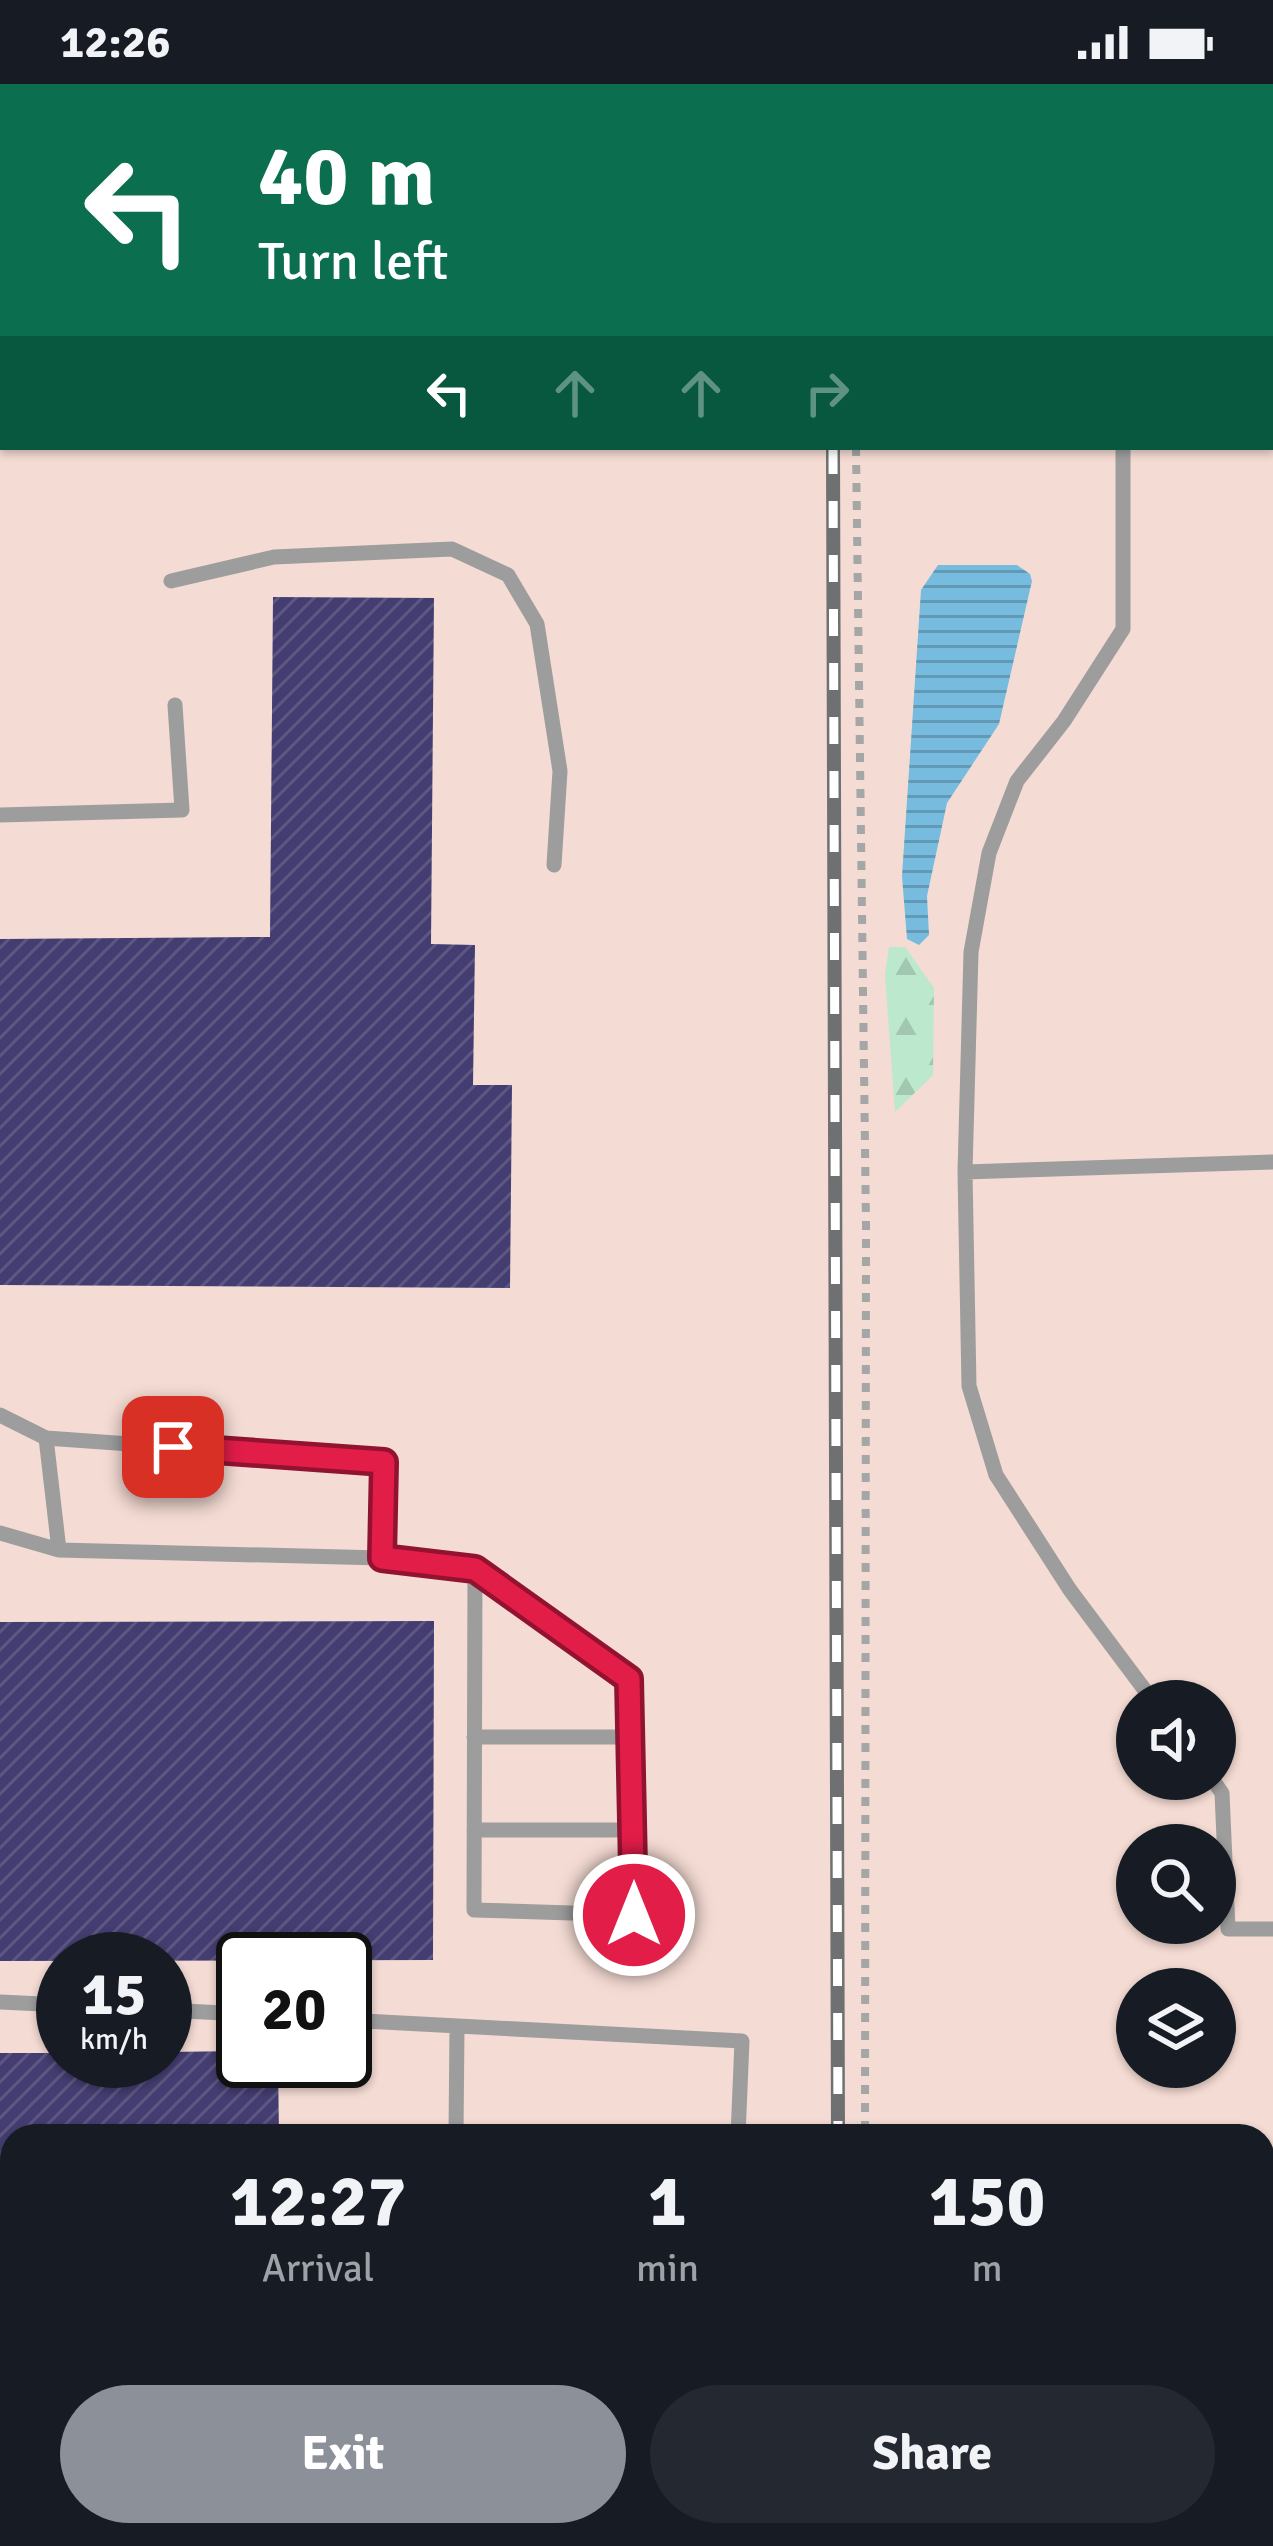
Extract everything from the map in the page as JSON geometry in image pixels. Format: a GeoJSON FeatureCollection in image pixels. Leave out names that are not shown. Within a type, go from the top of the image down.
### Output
{"type":"FeatureCollection","features":[{"type":"Feature","properties":{"kind":"lane"},"geometry":{"type":"LineString","coordinates":[[1123,450],[1123,629],[1064,721],[1017,781],[989,853],[970,952],[965,1172],[969,1385],[996,1475],[1070,1590],[1137,1680]]}},
{"type":"Feature","properties":{"kind":"lane"},"geometry":{"type":"LineString","coordinates":[[171,581],[274,557],[452,549],[508,575],[537,624],[560,771],[554,865]]}},
{"type":"Feature","properties":{"kind":"lane"},"geometry":{"type":"LineString","coordinates":[[0,815],[182,810],[175,704]]}},
{"type":"Feature","properties":{"kind":"lane"},"geometry":{"type":"LineString","coordinates":[[965,1172],[1273,1162]]}},
{"type":"Feature","properties":{"kind":"lane"},"geometry":{"type":"LineString","coordinates":[[0,1415],[46,1438],[384,1462],[382,1558]]}},
{"type":"Feature","properties":{"kind":"lane"},"geometry":{"type":"LineString","coordinates":[[46,1438],[59,1550]]}},
{"type":"Feature","properties":{"kind":"lane"},"geometry":{"type":"LineString","coordinates":[[0,1532],[59,1550],[382,1558],[475,1569],[629,1679],[634,1915],[474,1910],[475,1569]]}},
{"type":"Feature","properties":{"kind":"lane"},"geometry":{"type":"LineString","coordinates":[[474,1737],[631,1737]]}},
{"type":"Feature","properties":{"kind":"lane"},"geometry":{"type":"LineString","coordinates":[[1222,1800],[1228,1929],[1273,1929]]}},
{"type":"Feature","properties":{"kind":"lane"},"geometry":{"type":"LineString","coordinates":[[474,1830],[634,1830]]}},
{"type":"Feature","properties":{"kind":"lane"},"geometry":{"type":"LineString","coordinates":[[0,2002],[36,2004]]}},
{"type":"Feature","properties":{"kind":"lane"},"geometry":{"type":"LineString","coordinates":[[372,2021],[742,2041],[739,2124]]}},
{"type":"Feature","properties":{"kind":"lane"},"geometry":{"type":"LineString","coordinates":[[456,2124],[458,2026]]}},
{"type":"Feature","properties":{"kind":"path"},"geometry":{"type":"LineString","coordinates":[[856,450],[866,1225],[865,2124]]}},
{"type":"Feature","properties":{"kind":"shaded area"},"geometry":{"type":"Polygon","coordinates":[[[0,450],[1273,450],[1273,2124],[0,2124],[0,450]]]}},
{"type":"Feature","properties":{"kind":"green space"},"geometry":{"type":"Polygon","coordinates":[[[889,947],[905,947],[934,988],[933,1075],[895,1112],[885,975],[889,947]]]}},
{"type":"Feature","properties":{"kind":"water"},"geometry":{"type":"Polygon","coordinates":[[[938,565],[1017,565],[1032,581],[999,724],[947,803],[927,896],[929,935],[919,945],[907,939],[902,876],[921,590],[938,565]]]}},
{"type":"Feature","properties":{"kind":"building"},"geometry":{"type":"Polygon","coordinates":[[[273,597],[434,598],[431,944],[475,945],[473,1085],[512,1085],[510,1288],[0,1285],[0,939],[270,937],[273,597]]]}},
{"type":"Feature","properties":{"kind":"building"},"geometry":{"type":"Polygon","coordinates":[[[434,1621],[433,1960],[372,1960],[372,1932],[216,1932],[216,1961],[192,1961],[192,1932],[36,1932],[36,1961],[0,1961],[0,1622],[434,1621]]]}},
{"type":"Feature","properties":{"kind":"building"},"geometry":{"type":"Polygon","coordinates":[[[216,2051],[216,2088],[278,2088],[279,2124],[0,2124],[0,2053],[36,2053],[36,2088],[192,2088],[192,2052],[216,2051]]]}},
{"type":"Feature","properties":{"kind":"railway"},"geometry":{"type":"LineString","coordinates":[[833,450],[838,2124]]}},
{"type":"Feature","properties":{"kind":"route"},"geometry":{"type":"LineString","coordinates":[[173,1447],[384,1462],[382,1558],[475,1569],[629,1679],[634,1915]]}}]}
